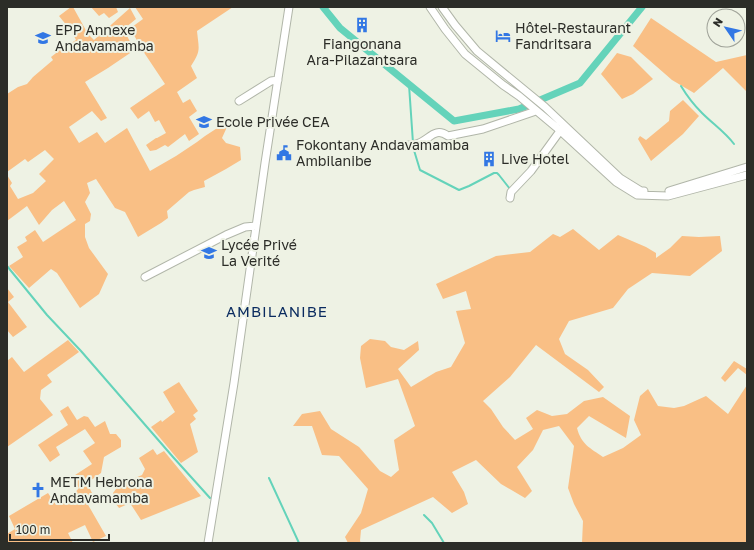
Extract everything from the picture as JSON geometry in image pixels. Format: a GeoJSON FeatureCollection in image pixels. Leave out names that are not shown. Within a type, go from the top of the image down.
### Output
{"type":"FeatureCollection","features":[{"type":"Feature","properties":{"kind":"street"},"geometry":{"type":"LineString","coordinates":[[208,543],[235,378],[264,163],[289,7]]}},
{"type":"Feature","properties":{"kind":"street"},"geometry":{"type":"LineString","coordinates":[[430,7],[465,54],[519,96],[616,182],[637,194],[668,196],[747,175]]}},
{"type":"Feature","properties":{"kind":"street"},"geometry":{"type":"LineString","coordinates":[[442,7],[477,51],[546,108],[620,178],[641,191],[668,191],[747,167]]}},
{"type":"Feature","properties":{"kind":"street"},"geometry":{"type":"LineString","coordinates":[[239,101],[270,81],[278,80]]}},
{"type":"Feature","properties":{"kind":"street"},"geometry":{"type":"LineString","coordinates":[[409,145],[417,144],[436,132],[443,133],[448,136],[475,130],[535,110]]}},
{"type":"Feature","properties":{"kind":"street"},"geometry":{"type":"LineString","coordinates":[[510,198],[511,192],[530,171],[560,131]]}},
{"type":"Feature","properties":{"kind":"street"},"geometry":{"type":"LineString","coordinates":[[146,277],[226,235],[245,227],[256,226]]}},
{"type":"Feature","properties":{"kind":"shaded area"},"geometry":{"type":"Polygon","coordinates":[[[73,7],[88,34],[94,40],[130,8],[136,19],[125,28],[129,39],[136,49],[85,82],[107,118],[101,121],[92,111],[69,127],[79,143],[97,132],[105,143],[127,128],[150,171],[176,156],[225,123],[227,127],[222,138],[226,143],[240,147],[241,160],[204,181],[205,187],[189,192],[167,211],[168,218],[138,237],[125,212],[115,208],[96,179],[87,183],[90,193],[85,202],[91,214],[90,221],[85,224],[85,237],[89,248],[108,274],[99,294],[80,308],[57,273],[51,269],[29,288],[9,266],[23,257],[17,247],[27,241],[25,237],[35,230],[43,242],[76,220],[64,201],[52,210],[39,225],[27,206],[7,221],[7,175],[12,183],[10,186],[18,199],[33,193],[46,181],[39,174],[54,159],[45,150],[28,162],[25,159],[7,172],[7,94],[18,87],[27,84],[53,60],[51,57],[76,40],[72,32],[59,16],[73,7]]]}},
{"type":"Feature","properties":{"kind":"shaded area"},"geometry":{"type":"Polygon","coordinates":[[[91,7],[116,7],[118,12],[109,18],[104,13],[99,16],[91,7]]]}},
{"type":"Feature","properties":{"kind":"shaded area"},"geometry":{"type":"Polygon","coordinates":[[[135,7],[233,7],[197,31],[198,50],[191,66],[197,78],[177,92],[183,103],[190,99],[197,111],[189,117],[199,134],[189,141],[185,134],[168,147],[165,145],[156,150],[150,151],[146,145],[166,133],[159,120],[155,122],[149,111],[138,119],[130,108],[165,84],[132,32],[132,27],[143,19],[135,7]]]}},
{"type":"Feature","properties":{"kind":"shaded area"},"geometry":{"type":"Polygon","coordinates":[[[651,18],[716,62],[747,55],[747,92],[723,68],[694,93],[672,80],[633,46],[651,18]]]}},
{"type":"Feature","properties":{"kind":"shaded area"},"geometry":{"type":"Polygon","coordinates":[[[617,53],[631,57],[653,79],[633,94],[622,99],[601,74],[617,53]]]}},
{"type":"Feature","properties":{"kind":"shaded area"},"geometry":{"type":"Polygon","coordinates":[[[683,100],[699,116],[683,134],[651,161],[638,139],[640,136],[646,140],[669,121],[670,111],[683,100]]]}},
{"type":"Feature","properties":{"kind":"shaded area"},"geometry":{"type":"Polygon","coordinates":[[[573,229],[599,250],[618,235],[656,253],[656,258],[670,248],[682,236],[720,236],[722,251],[690,276],[652,273],[628,289],[613,308],[569,321],[559,339],[565,354],[588,370],[604,387],[599,392],[536,345],[510,377],[483,401],[515,440],[533,429],[526,418],[537,410],[552,416],[567,414],[584,401],[603,397],[630,416],[626,438],[589,416],[577,428],[584,442],[603,457],[623,448],[641,435],[634,420],[640,396],[648,389],[658,406],[674,408],[684,406],[706,396],[728,414],[747,385],[747,543],[582,543],[583,521],[568,488],[574,446],[559,426],[543,430],[533,450],[517,467],[532,491],[525,498],[501,484],[476,460],[452,472],[464,492],[468,504],[452,513],[433,497],[361,530],[361,543],[348,543],[345,537],[361,513],[368,489],[339,456],[322,455],[312,426],[293,426],[302,414],[320,411],[331,429],[359,447],[380,471],[391,477],[399,470],[394,440],[415,426],[398,379],[366,388],[360,358],[361,346],[370,339],[385,341],[391,347],[404,350],[418,341],[419,350],[398,369],[411,387],[436,372],[451,367],[465,343],[456,311],[471,309],[466,291],[443,299],[436,284],[496,256],[530,252],[553,234],[560,237],[573,229]]]}},
{"type":"Feature","properties":{"kind":"shaded area"},"geometry":{"type":"Polygon","coordinates":[[[7,288],[14,297],[8,302],[27,327],[13,337],[7,330],[7,288]]]}},
{"type":"Feature","properties":{"kind":"shaded area"},"geometry":{"type":"Polygon","coordinates":[[[68,340],[79,352],[47,375],[52,382],[41,390],[40,399],[53,415],[7,447],[7,361],[12,357],[24,372],[68,340]]]}},
{"type":"Feature","properties":{"kind":"shaded area"},"geometry":{"type":"Polygon","coordinates":[[[734,361],[747,369],[747,375],[738,368],[725,382],[721,378],[734,361]]]}},
{"type":"Feature","properties":{"kind":"shaded area"},"geometry":{"type":"Polygon","coordinates":[[[179,382],[198,411],[193,415],[196,419],[190,424],[198,452],[181,463],[151,427],[161,420],[162,422],[175,412],[163,392],[179,382]]]}},
{"type":"Feature","properties":{"kind":"shaded area"},"geometry":{"type":"Polygon","coordinates":[[[68,406],[77,420],[84,416],[88,417],[95,427],[105,421],[110,434],[116,434],[121,440],[121,447],[104,457],[101,473],[87,483],[94,497],[87,503],[106,536],[93,542],[85,525],[68,533],[73,543],[7,543],[7,534],[15,529],[9,516],[48,493],[56,505],[72,496],[79,488],[72,477],[92,464],[83,451],[95,443],[85,429],[56,447],[60,455],[50,462],[38,445],[68,425],[60,411],[68,406]]]}},
{"type":"Feature","properties":{"kind":"shaded area"},"geometry":{"type":"Polygon","coordinates":[[[153,449],[157,455],[164,451],[201,496],[141,520],[130,503],[119,508],[113,500],[113,493],[119,485],[142,475],[145,469],[139,458],[153,449]]]}},
{"type":"Feature","properties":{"kind":"waterway"},"geometry":{"type":"LineString","coordinates":[[323,7],[340,28],[454,121],[519,109],[580,83],[642,7]]}},
{"type":"Feature","properties":{"kind":"waterway"},"geometry":{"type":"LineString","coordinates":[[409,85],[413,143]]}},
{"type":"Feature","properties":{"kind":"waterway"},"geometry":{"type":"LineString","coordinates":[[681,86],[699,110],[734,144]]}},
{"type":"Feature","properties":{"kind":"waterway"},"geometry":{"type":"LineString","coordinates":[[413,147],[420,170],[459,190],[494,173],[497,173],[510,189]]}},
{"type":"Feature","properties":{"kind":"waterway"},"geometry":{"type":"LineString","coordinates":[[7,266],[47,315],[81,351],[210,498]]}},
{"type":"Feature","properties":{"kind":"waterway"},"geometry":{"type":"LineString","coordinates":[[269,478],[299,543]]}},
{"type":"Feature","properties":{"kind":"waterway"},"geometry":{"type":"LineString","coordinates":[[424,515],[432,523],[444,543]]}},
{"type":"Feature","properties":{"kind":"place","name":"Fiangonana Ara-Pilazantsara"},"geometry":{"type":"Point","coordinates":[362,25]}},
{"type":"Feature","properties":{"kind":"place","name":"Hôtel-Restaurant Fandritsara"},"geometry":{"type":"Point","coordinates":[503,36]}},
{"type":"Feature","properties":{"kind":"place","name":"EPP Annexe Andavamamba"},"geometry":{"type":"Point","coordinates":[43,38]}},
{"type":"Feature","properties":{"kind":"place","name":"Ecole Privée CEA"},"geometry":{"type":"Point","coordinates":[204,122]}},
{"type":"Feature","properties":{"kind":"place","name":"Fokontany Andavamamba Ambilanibe"},"geometry":{"type":"Point","coordinates":[284,153]}},
{"type":"Feature","properties":{"kind":"place","name":"Live Hotel"},"geometry":{"type":"Point","coordinates":[489,159]}},
{"type":"Feature","properties":{"kind":"place","name":"Lycée Privé La Verité"},"geometry":{"type":"Point","coordinates":[209,253]}},
{"type":"Feature","properties":{"kind":"place","name":"METM Hebrona Andavamamba"},"geometry":{"type":"Point","coordinates":[38,490]}},
{"type":"Feature","properties":{"kind":"district","name":"AMBILANIBE"},"geometry":{"type":"Point","coordinates":[277,312]}}]}
